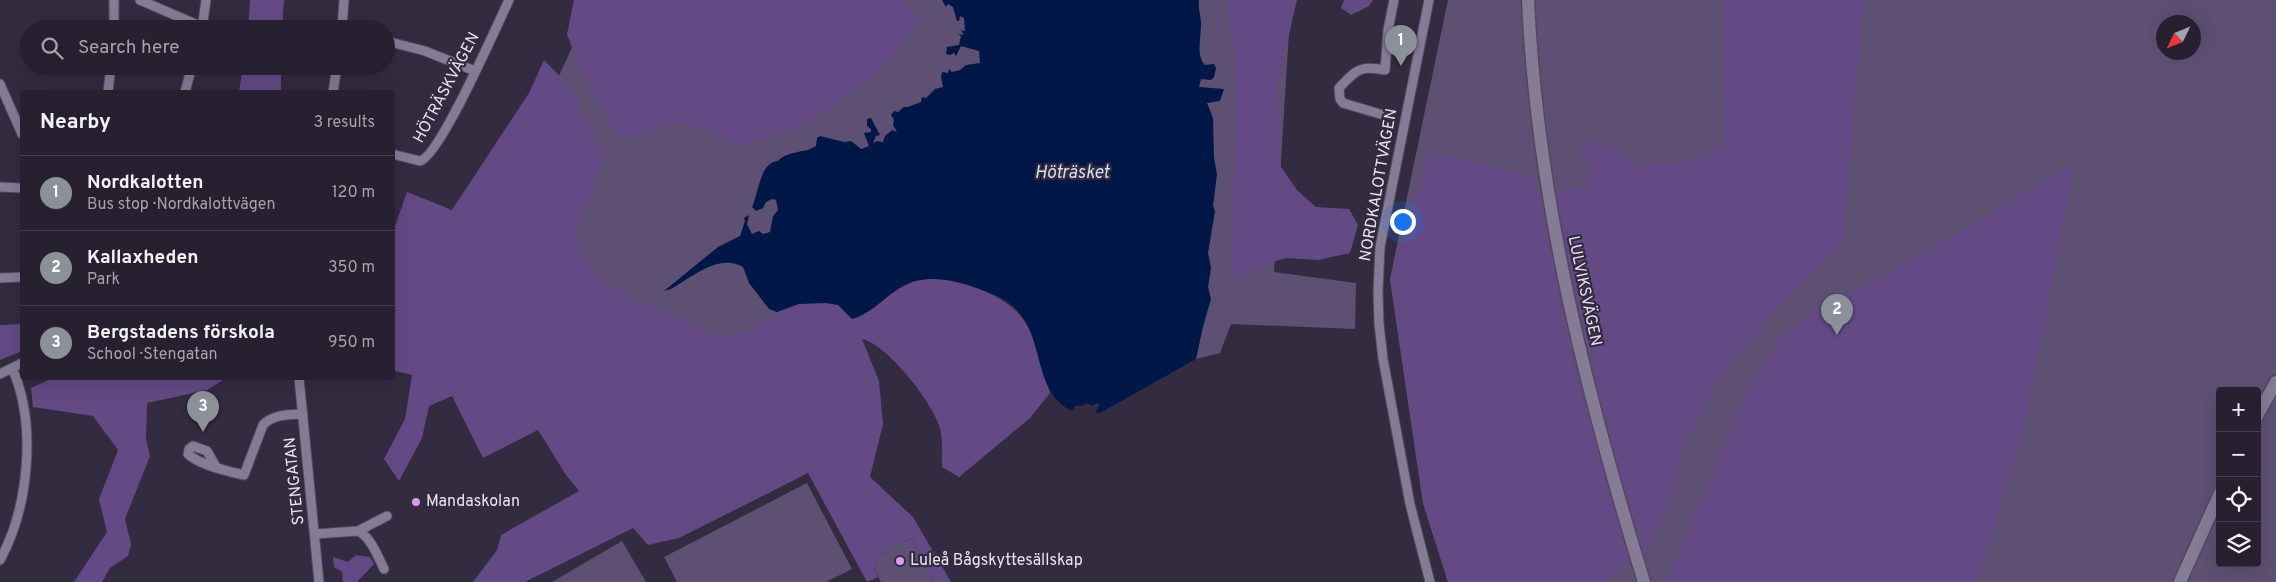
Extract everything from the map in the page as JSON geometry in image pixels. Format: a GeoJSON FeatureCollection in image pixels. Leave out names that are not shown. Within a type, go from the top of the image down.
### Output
{"type":"FeatureCollection","features":[{"type":"Feature","properties":{"kind":"main road","name":"LULVIKSVÄGEN"},"geometry":{"type":"LineString","coordinates":[[1528,0],[1539,127],[1555,230],[1577,340],[1598,428],[1644,582]]}},
{"type":"Feature","properties":{"kind":"main road"},"geometry":{"type":"LineString","coordinates":[[2261,409],[2276,382]]}},
{"type":"Feature","properties":{"kind":"main road"},"geometry":{"type":"LineString","coordinates":[[2180,582],[2216,502]]}},
{"type":"Feature","properties":{"kind":"street"},"geometry":{"type":"LineString","coordinates":[[114,0],[114,20]]}},
{"type":"Feature","properties":{"kind":"street"},"geometry":{"type":"LineString","coordinates":[[140,0],[184,20]]}},
{"type":"Feature","properties":{"kind":"street"},"geometry":{"type":"LineString","coordinates":[[203,20],[206,0]]}},
{"type":"Feature","properties":{"kind":"street"},"geometry":{"type":"LineString","coordinates":[[343,20],[344,0]]}},
{"type":"Feature","properties":{"kind":"street","name":"HÖTRÄSKVÄGEN"},"geometry":{"type":"LineString","coordinates":[[395,155],[416,161],[427,157],[453,115],[509,0]]}},
{"type":"Feature","properties":{"kind":"street"},"geometry":{"type":"LineString","coordinates":[[1380,114],[1343,103],[1339,94],[1340,88],[1362,68],[1385,70],[1394,0]]}},
{"type":"Feature","properties":{"kind":"street","name":"NORDKALOTTVÄGEN"},"geometry":{"type":"LineString","coordinates":[[1429,0],[1380,247],[1378,292],[1379,324],[1385,368],[1410,504],[1430,582]]}},
{"type":"Feature","properties":{"kind":"street"},"geometry":{"type":"LineString","coordinates":[[395,43],[425,51],[475,71]]}},
{"type":"Feature","properties":{"kind":"street"},"geometry":{"type":"LineString","coordinates":[[108,90],[110,75]]}},
{"type":"Feature","properties":{"kind":"street"},"geometry":{"type":"LineString","coordinates":[[186,90],[190,75]]}},
{"type":"Feature","properties":{"kind":"street"},"geometry":{"type":"LineString","coordinates":[[333,90],[336,75]]}},
{"type":"Feature","properties":{"kind":"street"},"geometry":{"type":"LineString","coordinates":[[0,84],[20,129]]}},
{"type":"Feature","properties":{"kind":"street"},"geometry":{"type":"LineString","coordinates":[[0,187],[20,188]]}},
{"type":"Feature","properties":{"kind":"street"},"geometry":{"type":"LineString","coordinates":[[0,278],[20,277]]}},
{"type":"Feature","properties":{"kind":"street"},"geometry":{"type":"LineString","coordinates":[[0,374],[20,364]]}},
{"type":"Feature","properties":{"kind":"street"},"geometry":{"type":"LineString","coordinates":[[0,560],[17,521],[25,479],[26,422],[20,387],[12,368]]}},
{"type":"Feature","properties":{"kind":"street","name":"STENGATAN"},"geometry":{"type":"LineString","coordinates":[[299,380],[319,582]]}},
{"type":"Feature","properties":{"kind":"street"},"geometry":{"type":"LineString","coordinates":[[216,467],[244,475],[263,425],[278,416],[303,414]]}},
{"type":"Feature","properties":{"kind":"street"},"geometry":{"type":"LineString","coordinates":[[315,534],[358,531],[387,516]]}},
{"type":"Feature","properties":{"kind":"street"},"geometry":{"type":"LineString","coordinates":[[358,531],[364,534],[384,569]]}},
{"type":"Feature","properties":{"kind":"shaded area"},"geometry":{"type":"Polygon","coordinates":[[[250,0],[284,0],[283,20],[249,20],[250,0]]]}},
{"type":"Feature","properties":{"kind":"shaded area"},"geometry":{"type":"Polygon","coordinates":[[[574,0],[899,0],[922,18],[881,68],[809,123],[740,146],[708,130],[673,122],[636,135],[620,137],[583,76],[567,34],[574,0]]]}},
{"type":"Feature","properties":{"kind":"shaded area"},"geometry":{"type":"Polygon","coordinates":[[[594,0],[1291,0],[1274,272],[1356,283],[1355,329],[1231,324],[1220,353],[1196,359],[1204,322],[877,251],[803,450],[395,264],[395,261],[522,156],[594,0]]]}},
{"type":"Feature","properties":{"kind":"shaded area"},"geometry":{"type":"Polygon","coordinates":[[[1228,0],[1297,0],[1277,86],[1281,167],[1297,190],[1316,207],[1349,209],[1358,225],[1350,253],[1318,260],[1287,258],[1262,265],[1241,279],[1230,268],[1236,74],[1228,0]]]}},
{"type":"Feature","properties":{"kind":"shaded area"},"geometry":{"type":"Polygon","coordinates":[[[1344,0],[1373,0],[1369,6],[1351,15],[1341,8],[1344,0]]]}},
{"type":"Feature","properties":{"kind":"shaded area"},"geometry":{"type":"Polygon","coordinates":[[[1448,0],[2276,0],[2276,582],[1448,582],[1423,503],[1390,279],[1448,0]]]}},
{"type":"Feature","properties":{"kind":"shaded area"},"geometry":{"type":"Polygon","coordinates":[[[1723,0],[1864,0],[1843,241],[1768,318],[1721,376],[1685,443],[1670,501],[1646,556],[1614,572],[1605,582],[1448,582],[1423,503],[1390,279],[1430,151],[1532,176],[1541,195],[1587,187],[1592,168],[1578,145],[1598,141],[1637,166],[1700,160],[1725,144],[1723,0]]]}},
{"type":"Feature","properties":{"kind":"shaded area"},"geometry":{"type":"Polygon","coordinates":[[[544,60],[571,88],[604,157],[585,206],[576,236],[588,268],[604,281],[631,297],[721,337],[750,331],[788,307],[799,304],[826,303],[838,305],[852,319],[902,287],[925,279],[945,280],[971,286],[992,294],[1019,314],[1034,339],[1050,393],[1030,418],[959,477],[942,467],[940,428],[936,417],[919,390],[884,352],[872,343],[862,339],[879,381],[883,424],[870,477],[913,517],[951,582],[933,582],[912,538],[881,554],[874,568],[878,577],[867,582],[808,473],[679,538],[648,545],[633,528],[525,582],[473,582],[497,550],[501,535],[579,491],[566,475],[538,430],[483,458],[452,396],[429,406],[422,438],[399,481],[384,459],[405,419],[412,375],[395,371],[395,226],[407,192],[452,210],[529,93],[544,60]]]}},
{"type":"Feature","properties":{"kind":"shaded area"},"geometry":{"type":"Polygon","coordinates":[[[242,75],[281,75],[281,90],[239,90],[242,75]]]}},
{"type":"Feature","properties":{"kind":"shaded area"},"geometry":{"type":"Polygon","coordinates":[[[2075,163],[2022,436],[1977,582],[1666,582],[1746,394],[1782,336],[1814,312],[1916,258],[2075,163]]]}},
{"type":"Feature","properties":{"kind":"shaded area"},"geometry":{"type":"Polygon","coordinates":[[[20,324],[20,352],[0,360],[0,325],[20,324]]]}},
{"type":"Feature","properties":{"kind":"shaded area"},"geometry":{"type":"Polygon","coordinates":[[[49,380],[223,380],[207,390],[147,403],[146,439],[150,456],[125,519],[131,544],[128,556],[110,568],[102,582],[74,582],[107,532],[99,499],[118,450],[93,416],[33,407],[31,388],[49,380]]]}},
{"type":"Feature","properties":{"kind":"shaded area"},"geometry":{"type":"Polygon","coordinates":[[[807,483],[852,569],[826,582],[677,582],[664,557],[807,483]]]}},
{"type":"Feature","properties":{"kind":"shaded area","name":"Luleå Bågskyttesällskap"},"geometry":{"type":"Polygon","coordinates":[[[912,538],[933,582],[881,582],[874,568],[881,554],[912,538]]]}},
{"type":"Feature","properties":{"kind":"shaded area"},"geometry":{"type":"Polygon","coordinates":[[[622,541],[646,582],[552,582],[622,541]]]}},
{"type":"Feature","properties":{"kind":"shaded area"},"geometry":{"type":"Polygon","coordinates":[[[356,555],[370,557],[374,564],[357,582],[343,582],[342,572],[334,567],[333,557],[348,562],[356,555]]]}},
{"type":"Feature","properties":{"kind":"water","name":"Höträsket"},"geometry":{"type":"Polygon","coordinates":[[[942,0],[1199,0],[1201,21],[1200,56],[1205,65],[1214,64],[1216,68],[1214,77],[1211,80],[1201,79],[1199,87],[1224,89],[1220,101],[1207,103],[1213,118],[1214,158],[1217,174],[1213,206],[1215,211],[1208,253],[1211,268],[1208,287],[1211,299],[1196,359],[1100,413],[1095,412],[1100,405],[1097,403],[1092,406],[1086,403],[1082,406],[1075,406],[1072,411],[1060,402],[1051,391],[1045,379],[1032,336],[1026,322],[1017,310],[998,297],[963,284],[936,279],[911,282],[902,286],[870,310],[852,319],[838,305],[826,303],[799,304],[777,312],[769,309],[749,283],[743,267],[734,263],[725,263],[706,268],[671,289],[664,291],[718,247],[740,236],[745,221],[744,218],[749,215],[747,224],[752,234],[759,231],[763,234],[770,232],[773,216],[778,210],[776,200],[772,199],[766,202],[763,208],[756,211],[752,207],[767,166],[786,155],[816,146],[817,138],[820,136],[844,142],[851,141],[861,149],[869,146],[864,133],[871,132],[871,129],[867,126],[867,119],[871,118],[880,135],[876,136],[873,143],[877,141],[883,142],[885,136],[892,130],[897,132],[891,115],[894,111],[898,112],[904,107],[921,102],[922,97],[926,98],[935,89],[943,87],[942,72],[948,73],[949,69],[952,72],[960,70],[966,65],[980,63],[979,51],[961,46],[956,56],[954,53],[946,54],[947,47],[959,45],[961,36],[958,34],[964,35],[961,30],[965,31],[964,18],[960,16],[959,21],[957,21],[953,7],[948,4],[946,7],[942,0]]]}},
{"type":"Feature","properties":{"kind":"place","name":"Nordkalotten"},"geometry":{"type":"Point","coordinates":[1401,66]}},
{"type":"Feature","properties":{"kind":"place","name":"Kallaxheden"},"geometry":{"type":"Point","coordinates":[1837,335]}},
{"type":"Feature","properties":{"kind":"place","name":"Bergstadens förskola"},"geometry":{"type":"Point","coordinates":[203,432]}},
{"type":"Feature","properties":{"kind":"place","name":"Mandaskolan"},"geometry":{"type":"Point","coordinates":[416,502]}},
{"type":"Feature","properties":{"kind":"place","name":"Luleå Bågskyttesällskap"},"geometry":{"type":"Point","coordinates":[900,561]}}]}
